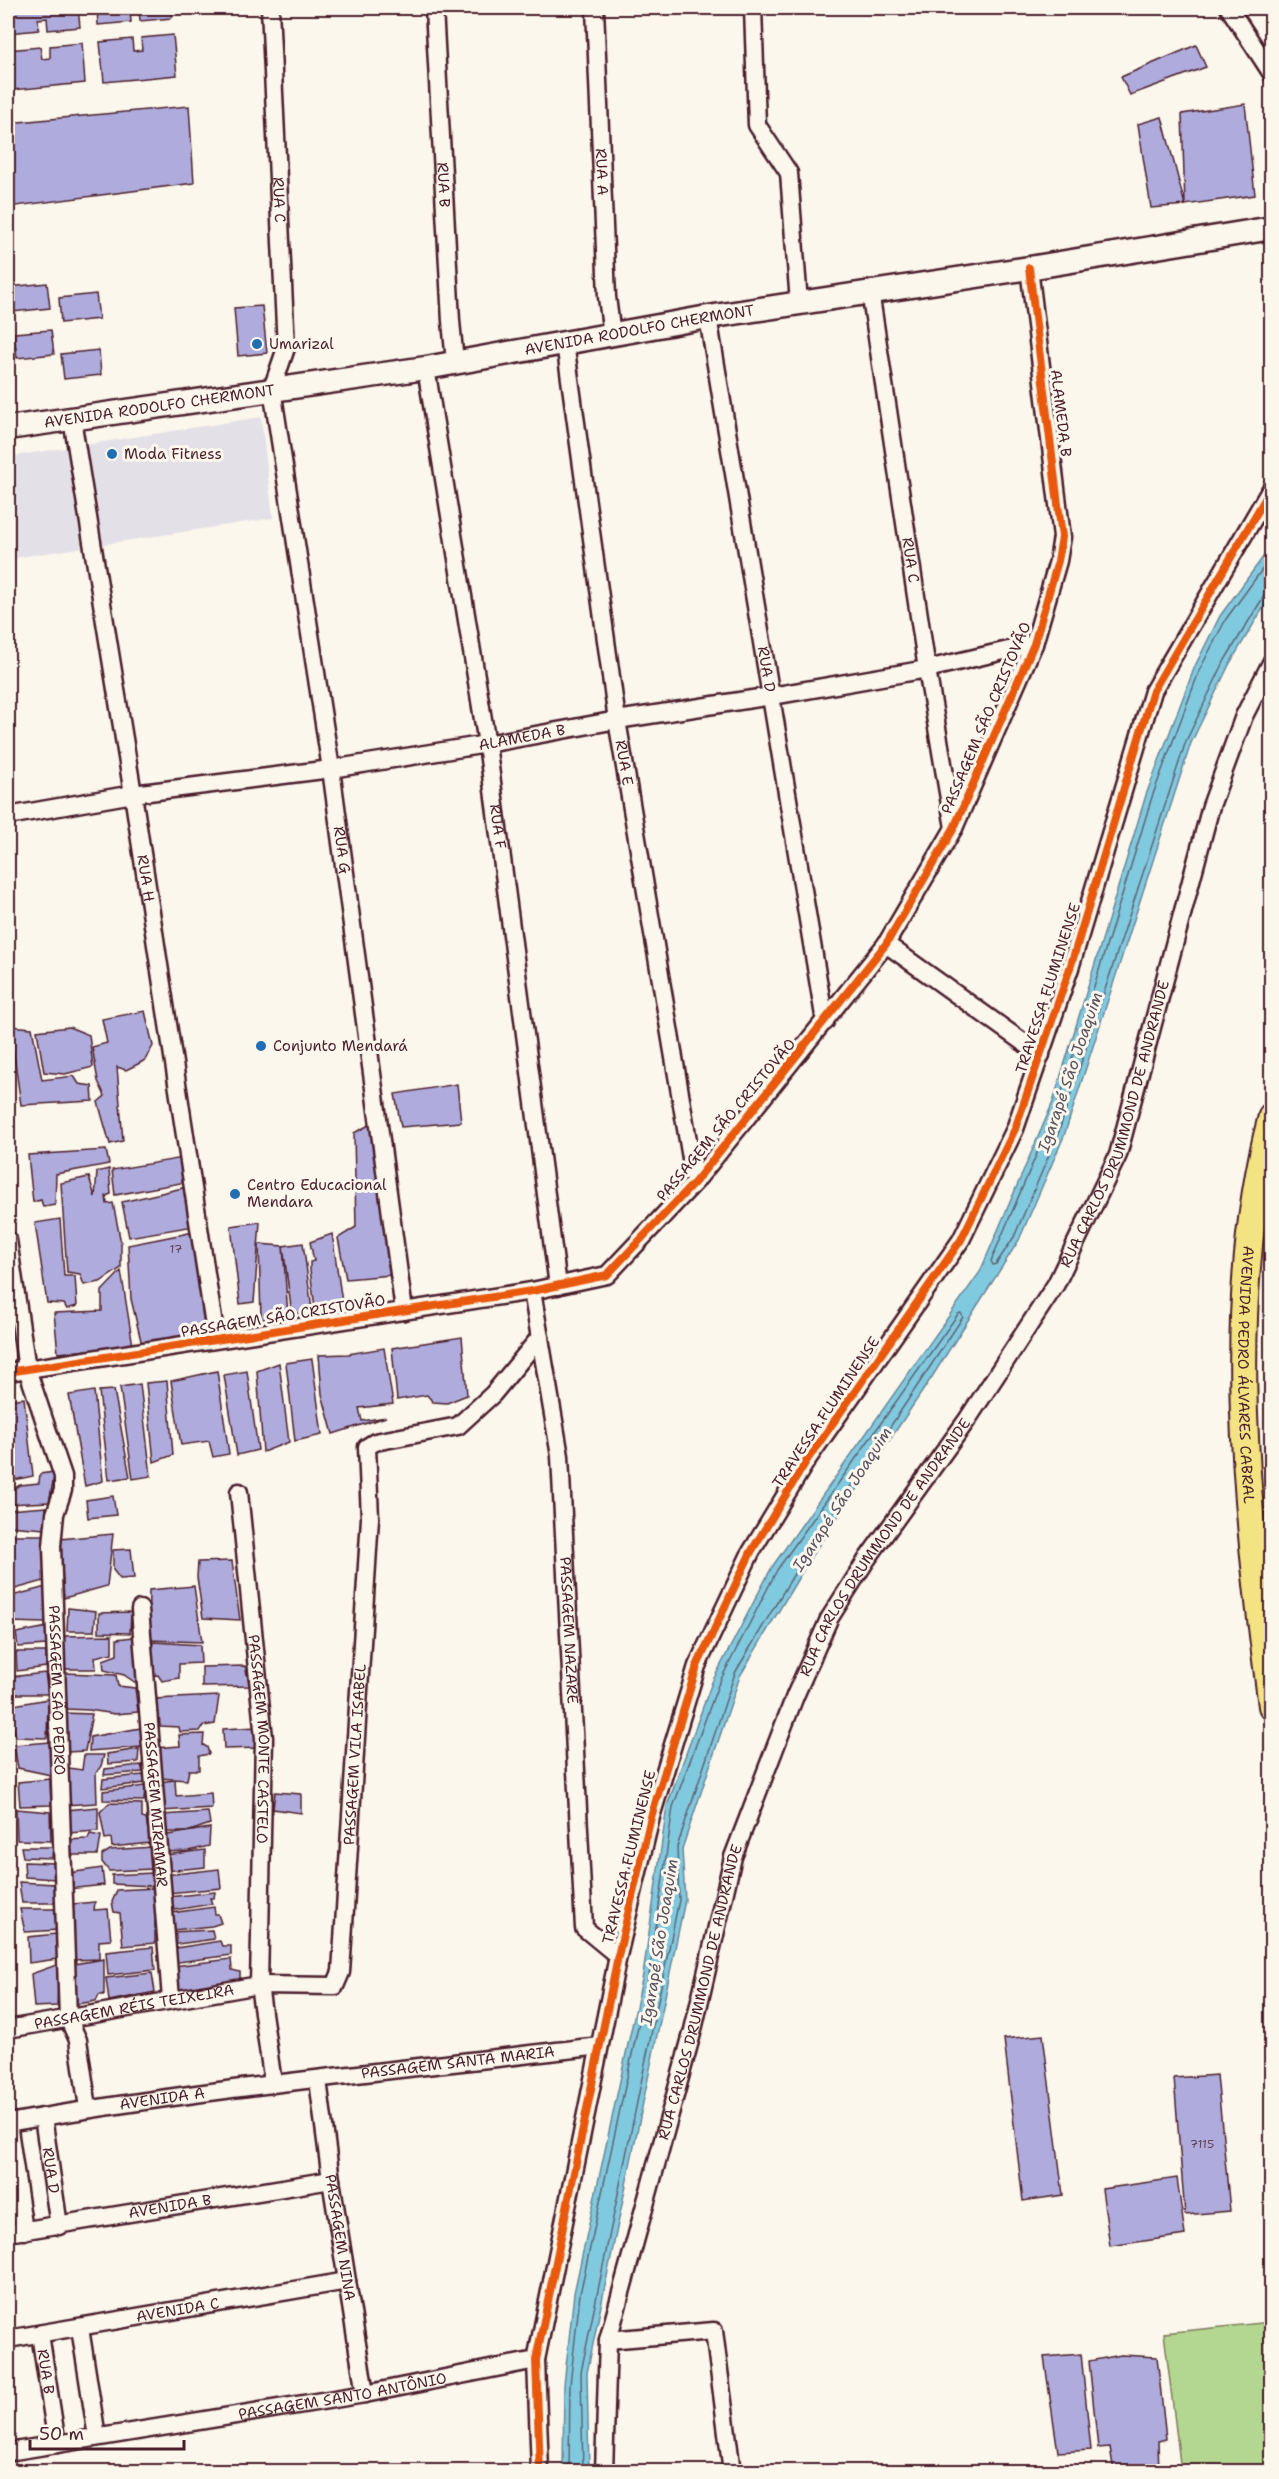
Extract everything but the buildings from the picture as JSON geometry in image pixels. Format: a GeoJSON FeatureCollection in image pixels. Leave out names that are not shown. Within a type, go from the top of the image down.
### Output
{"type":"FeatureCollection","features":[{"type":"Feature","properties":{"kind":"main road","name":"AVENIDA RODOLFO CHERMONT"},"geometry":{"type":"LineString","coordinates":[[8,429],[426,368],[708,317],[1272,228]]}},
{"type":"Feature","properties":{"kind":"main road","name":"AVENIDA PEDRO ÁLVARES CABRAL"},"geometry":{"type":"LineString","coordinates":[[1272,1116],[1263,1147],[1248,1256],[1243,1374],[1249,1508],[1272,1706]]}},
{"type":"Feature","properties":{"kind":"street","name":"RUA C"},"geometry":{"type":"LineString","coordinates":[[270,8],[286,348],[272,389]]}},
{"type":"Feature","properties":{"kind":"street","name":"RUA B"},"geometry":{"type":"LineString","coordinates":[[434,8],[455,362]]}},
{"type":"Feature","properties":{"kind":"street","name":"RUA A"},"geometry":{"type":"LineString","coordinates":[[595,8],[607,297],[612,335]]}},
{"type":"Feature","properties":{"kind":"street"},"geometry":{"type":"LineString","coordinates":[[753,8],[757,125],[789,173],[799,303]]}},
{"type":"Feature","properties":{"kind":"street"},"geometry":{"type":"LineString","coordinates":[[1229,8],[1272,74]]}},
{"type":"Feature","properties":{"kind":"street","name":"ALAMEDA B"},"geometry":{"type":"LineString","coordinates":[[1029,268],[1062,537],[1058,561]]}},
{"type":"Feature","properties":{"kind":"street","name":"RUA C"},"geometry":{"type":"LineString","coordinates":[[870,291],[927,669],[954,828]]}},
{"type":"Feature","properties":{"kind":"street","name":"RUA D"},"geometry":{"type":"LineString","coordinates":[[708,317],[825,1022]]}},
{"type":"Feature","properties":{"kind":"street","name":"RUA E"},"geometry":{"type":"LineString","coordinates":[[564,343],[617,720],[696,1182]]}},
{"type":"Feature","properties":{"kind":"street","name":"RUA F"},"geometry":{"type":"LineString","coordinates":[[426,368],[487,744],[558,1286]]}},
{"type":"Feature","properties":{"kind":"street","name":"RUA G"},"geometry":{"type":"LineString","coordinates":[[272,389],[332,769],[404,1311]]}},
{"type":"Feature","properties":{"kind":"street","name":"RUA H"},"geometry":{"type":"LineString","coordinates":[[72,419],[133,794],[216,1339]]}},
{"type":"Feature","properties":{"kind":"street","name":"TRAVESSA FLUMINENSE"},"geometry":{"type":"LineString","coordinates":[[540,2472],[536,2360],[618,1956],[651,1817],[697,1666],[751,1552],[807,1460],[961,1240],[1015,1129],[1041,1055],[1071,965],[1153,691],[1272,488]]}},
{"type":"Feature","properties":{"kind":"street","name":"PASSAGEM SÃO CRISTOVÃO"},"geometry":{"type":"LineString","coordinates":[[8,1372],[532,1291],[607,1275],[696,1182],[886,944],[954,828],[1034,644],[1058,561]]}},
{"type":"Feature","properties":{"kind":"street","name":"ALAMEDA B"},"geometry":{"type":"LineString","coordinates":[[8,816],[133,794],[332,769],[487,744],[617,720],[927,669],[1034,644]]}},
{"type":"Feature","properties":{"kind":"street","name":"RUA CARLOS DRUMMOND DE ANDRANDE"},"geometry":{"type":"LineString","coordinates":[[604,2472],[608,2340],[693,2030],[733,1857],[795,1696],[829,1619],[867,1558],[966,1420],[1056,1284],[1118,1155],[1211,806],[1244,716],[1272,661]]}},
{"type":"Feature","properties":{"kind":"street"},"geometry":{"type":"LineString","coordinates":[[886,944],[1041,1055]]}},
{"type":"Feature","properties":{"kind":"street","name":"PASSAGEM SÃO PEDRO"},"geometry":{"type":"LineString","coordinates":[[8,1240],[27,1369],[63,1476],[63,1490],[55,1514],[52,1546],[68,2018],[78,2040],[88,2108]]}},
{"type":"Feature","properties":{"kind":"street","name":"PASSAGEM NAZARÉ"},"geometry":{"type":"LineString","coordinates":[[532,1291],[560,1456],[584,1928],[618,1956]]}},
{"type":"Feature","properties":{"kind":"street","name":"PASSAGEM VILA ISABEL"},"geometry":{"type":"LineString","coordinates":[[260,1985],[335,1986],[341,1972],[370,1518],[367,1447],[375,1442],[458,1426],[493,1394],[540,1337]]}},
{"type":"Feature","properties":{"kind":"street","name":"PASSAGEM MONTE CASTELO"},"geometry":{"type":"LineString","coordinates":[[239,1492],[264,1738],[260,1985],[273,2083]]}},
{"type":"Feature","properties":{"kind":"street","name":"PASSAGEM MIRAMAR"},"geometry":{"type":"LineString","coordinates":[[140,1610],[171,1999]]}},
{"type":"Feature","properties":{"kind":"street","name":"PASSAGEM RÉIS TEIXEIRA"},"geometry":{"type":"LineString","coordinates":[[8,2029],[260,1985]]}},
{"type":"Feature","properties":{"kind":"street","name":"PASSAGEM SANTA MARIA"},"geometry":{"type":"LineString","coordinates":[[318,2080],[599,2046]]}},
{"type":"Feature","properties":{"kind":"street","name":"AVENIDA A"},"geometry":{"type":"LineString","coordinates":[[8,2123],[88,2108],[273,2083],[318,2080]]}},
{"type":"Feature","properties":{"kind":"street","name":"PASSAGEM NINA"},"geometry":{"type":"LineString","coordinates":[[318,2080],[331,2180],[365,2394]]}},
{"type":"Feature","properties":{"kind":"street","name":"RUA D"},"geometry":{"type":"LineString","coordinates":[[43,2116],[59,2226]]}},
{"type":"Feature","properties":{"kind":"street"},"geometry":{"type":"LineString","coordinates":[[8,2123],[16,2232]]}},
{"type":"Feature","properties":{"kind":"street","name":"AVENIDA B"},"geometry":{"type":"LineString","coordinates":[[16,2232],[331,2180]]}},
{"type":"Feature","properties":{"kind":"street","name":"AVENIDA C"},"geometry":{"type":"LineString","coordinates":[[8,2339],[347,2281]]}},
{"type":"Feature","properties":{"kind":"street"},"geometry":{"type":"LineString","coordinates":[[80,2328],[97,2437]]}},
{"type":"Feature","properties":{"kind":"street"},"geometry":{"type":"LineString","coordinates":[[608,2340],[714,2331],[732,2472]]}},
{"type":"Feature","properties":{"kind":"street","name":"RUA B"},"geometry":{"type":"LineString","coordinates":[[40,2334],[57,2444]]}},
{"type":"Feature","properties":{"kind":"street","name":"PASSAGEM SANTO ANTÔNIO"},"geometry":{"type":"LineString","coordinates":[[8,2452],[365,2394],[536,2360]]}},
{"type":"Feature","properties":{"kind":"shaded area"},"geometry":{"type":"Polygon","coordinates":[[[261,417],[273,518],[8,559],[8,457],[261,417]]]}},
{"type":"Feature","properties":{"kind":"green space"},"geometry":{"type":"Polygon","coordinates":[[[1271,2322],[1271,2471],[1181,2471],[1164,2333],[1271,2322]]]}},
{"type":"Feature","properties":{"kind":"water","name":"Igarapé São Joaquim"},"geometry":{"type":"Polygon","coordinates":[[[1271,546],[1271,595],[1230,663],[1191,743],[1064,1136],[1019,1240],[930,1380],[812,1555],[740,1676],[682,1849],[685,1900],[587,2373],[589,2471],[563,2471],[564,2385],[574,2293],[643,1975],[667,1806],[712,1682],[772,1567],[980,1272],[1053,1102],[1146,795],[1195,666],[1220,616],[1271,546]]]}},
{"type":"Feature","properties":{"kind":"cycle path"},"geometry":{"type":"LineString","coordinates":[[8,1372],[532,1291],[607,1275],[695,1182],[886,944],[954,828],[1034,644],[1058,561],[1062,537],[1029,268]]}},
{"type":"Feature","properties":{"kind":"cycle path"},"geometry":{"type":"LineString","coordinates":[[540,2472],[536,2360],[618,1956],[651,1817],[697,1666],[751,1552],[807,1460],[961,1240],[1015,1129],[1071,965],[1153,691],[1272,487]]}},
{"type":"Feature","properties":{"kind":"place","name":"Umarizal"},"geometry":{"type":"Point","coordinates":[257,344]}},
{"type":"Feature","properties":{"kind":"place","name":"Moda Fitness"},"geometry":{"type":"Point","coordinates":[112,454]}},
{"type":"Feature","properties":{"kind":"place","name":"Conjunto Mendará"},"geometry":{"type":"Point","coordinates":[261,1046]}},
{"type":"Feature","properties":{"kind":"place","name":"Centro Educacional Mendara"},"geometry":{"type":"Point","coordinates":[235,1194]}}]}
